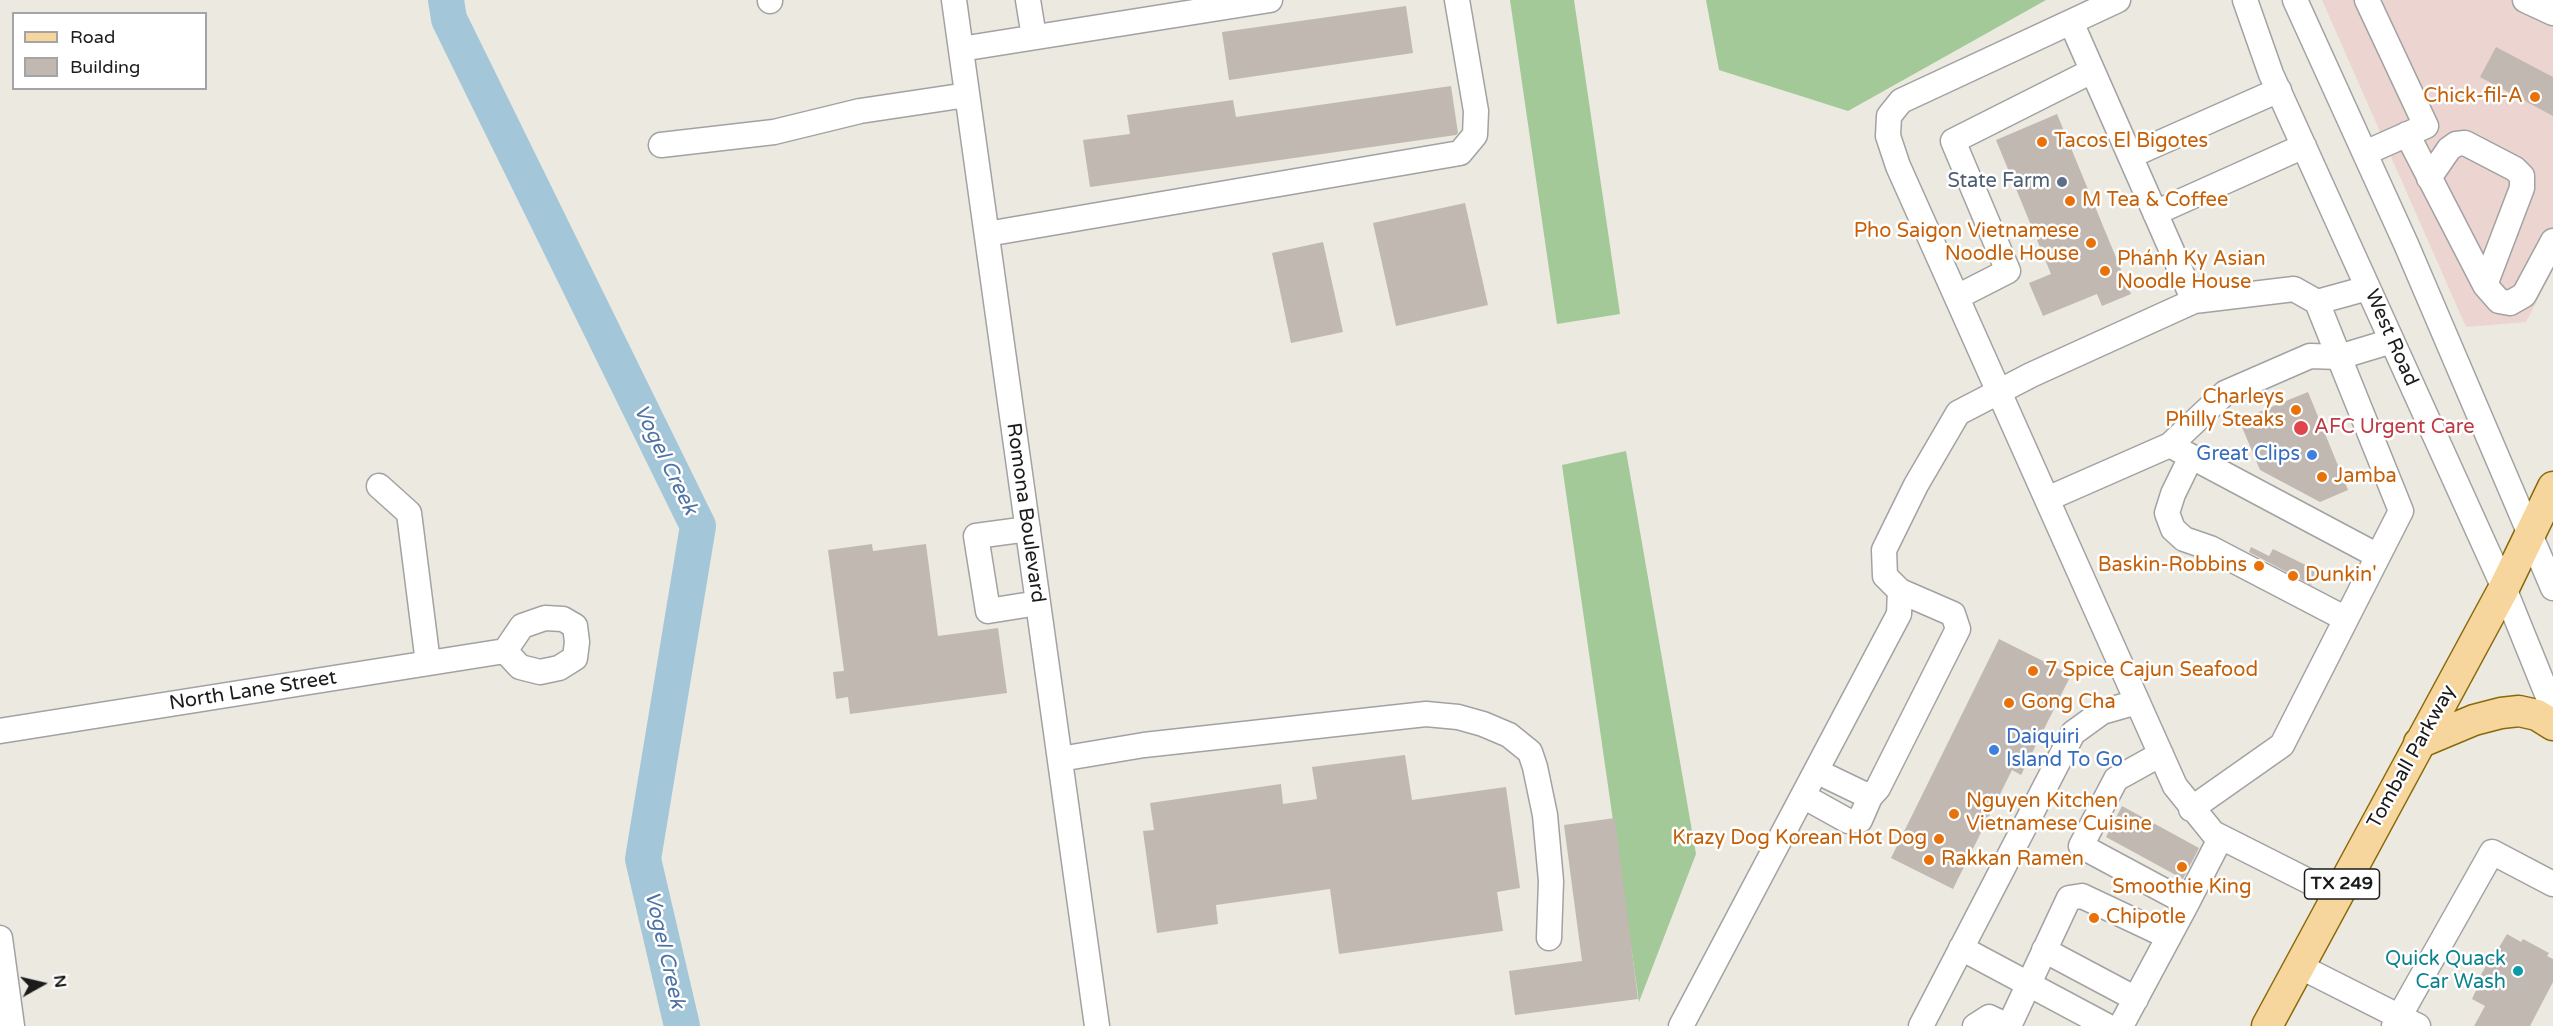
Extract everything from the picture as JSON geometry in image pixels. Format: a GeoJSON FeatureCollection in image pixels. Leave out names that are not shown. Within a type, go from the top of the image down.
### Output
{"type":"FeatureCollection","features":[{"type":"Feature","properties":{"kind":"main road","name":"Tomball Parkway"},"geometry":{"type":"LineString","coordinates":[[2267,1026],[2504,588],[2553,487]]}},
{"type":"Feature","properties":{"kind":"main road"},"geometry":{"type":"LineString","coordinates":[[2419,743],[2474,720],[2501,713],[2519,711],[2537,715],[2553,725]]}},
{"type":"Feature","properties":{"kind":"street","name":"Romona Boulevard"},"geometry":{"type":"LineString","coordinates":[[954,0],[1097,1026]]}},
{"type":"Feature","properties":{"kind":"street"},"geometry":{"type":"LineString","coordinates":[[1029,0],[1034,37]]}},
{"type":"Feature","properties":{"kind":"street"},"geometry":{"type":"LineString","coordinates":[[961,49],[1270,0]]}},
{"type":"Feature","properties":{"kind":"street"},"geometry":{"type":"LineString","coordinates":[[987,234],[1460,153],[1475,135],[1476,111],[1457,0]]}},
{"type":"Feature","properties":{"kind":"street"},"geometry":{"type":"LineString","coordinates":[[2118,0],[1901,101],[1889,116],[1888,136],[1898,166],[2175,786],[2191,809],[2213,833],[2336,896]]}},
{"type":"Feature","properties":{"kind":"street","name":"West Road"},"geometry":{"type":"LineString","coordinates":[[2245,0],[2279,90],[2504,588],[2553,709]]}},
{"type":"Feature","properties":{"kind":"street"},"geometry":{"type":"LineString","coordinates":[[2295,0],[2406,244],[2553,588]]}},
{"type":"Feature","properties":{"kind":"street"},"geometry":{"type":"LineString","coordinates":[[2364,153],[2426,126],[2367,0]]}},
{"type":"Feature","properties":{"kind":"street"},"geometry":{"type":"LineString","coordinates":[[2525,0],[2553,13]]}},
{"type":"Feature","properties":{"kind":"street"},"geometry":{"type":"LineString","coordinates":[[2071,22],[2194,301]]}},
{"type":"Feature","properties":{"kind":"street"},"geometry":{"type":"LineString","coordinates":[[1957,297],[2008,271],[1953,141],[2092,71]]}},
{"type":"Feature","properties":{"kind":"street"},"geometry":{"type":"LineString","coordinates":[[2130,156],[2279,90]]}},
{"type":"Feature","properties":{"kind":"street"},"geometry":{"type":"LineString","coordinates":[[661,145],[774,132],[860,111],[967,95]]}},
{"type":"Feature","properties":{"kind":"street"},"geometry":{"type":"LineString","coordinates":[[2406,134],[2485,285],[2499,301],[2510,303],[2524,295],[2553,241]]}},
{"type":"Feature","properties":{"kind":"street"},"geometry":{"type":"LineString","coordinates":[[2429,178],[2449,149],[2456,144],[2465,143],[2515,169],[2522,176],[2522,188],[2485,285]]}},
{"type":"Feature","properties":{"kind":"street"},"geometry":{"type":"LineString","coordinates":[[2155,213],[2304,146]]}},
{"type":"Feature","properties":{"kind":"street"},"geometry":{"type":"LineString","coordinates":[[2317,302],[2368,288]]}},
{"type":"Feature","properties":{"kind":"street"},"geometry":{"type":"LineString","coordinates":[[1803,796],[1848,821],[1860,820],[1958,629],[1953,614],[1900,591],[1885,576],[1884,550],[1916,486],[1958,413],[2031,375],[2194,301],[2294,289],[2317,302],[2401,511],[2282,745],[2191,809]]}},
{"type":"Feature","properties":{"kind":"street"},"geometry":{"type":"LineString","coordinates":[[2047,499],[2170,445],[2225,393],[2310,356],[2339,357],[2392,341]]}},
{"type":"Feature","properties":{"kind":"street"},"geometry":{"type":"LineString","coordinates":[[2170,445],[2378,556]]}},
{"type":"Feature","properties":{"kind":"street"},"geometry":{"type":"LineString","coordinates":[[2191,457],[2173,494],[2167,513],[2173,529],[2184,539],[2210,549],[2346,619]]}},
{"type":"Feature","properties":{"kind":"street"},"geometry":{"type":"LineString","coordinates":[[379,486],[409,513],[428,663]]}},
{"type":"Feature","properties":{"kind":"street"},"geometry":{"type":"LineString","coordinates":[[1028,529],[976,536],[988,611],[1038,603]]}},
{"type":"Feature","properties":{"kind":"street"},"geometry":{"type":"LineString","coordinates":[[1681,1026],[1899,614],[1900,591]]}},
{"type":"Feature","properties":{"kind":"street","name":"North Lane Street"},"geometry":{"type":"LineString","coordinates":[[0,730],[505,651]]}},
{"type":"Feature","properties":{"kind":"street"},"geometry":{"type":"LineString","coordinates":[[1921,1026],[2073,733],[2102,712],[2137,702]]}},
{"type":"Feature","properties":{"kind":"street"},"geometry":{"type":"LineString","coordinates":[[1060,759],[1144,746],[1426,714],[1458,717],[1483,724],[1509,735],[1530,752],[1535,766],[1545,815],[1551,881],[1548,938]]}},
{"type":"Feature","properties":{"kind":"street"},"geometry":{"type":"LineString","coordinates":[[2160,754],[2116,779],[2081,846],[2187,903]]}},
{"type":"Feature","properties":{"kind":"street"},"geometry":{"type":"LineString","coordinates":[[1816,771],[1870,797]]}},
{"type":"Feature","properties":{"kind":"street"},"geometry":{"type":"LineString","coordinates":[[2121,1026],[2221,837]]}},
{"type":"Feature","properties":{"kind":"street"},"geometry":{"type":"LineString","coordinates":[[2299,966],[2404,1023],[2492,852],[2553,884]]}},
{"type":"Feature","properties":{"kind":"street"},"geometry":{"type":"LineString","coordinates":[[1975,1026],[1989,1017],[2009,1026],[2068,898],[2082,896],[2169,937]]}},
{"type":"Feature","properties":{"kind":"street"},"geometry":{"type":"LineString","coordinates":[[0,938],[12,1026]]}},
{"type":"Feature","properties":{"kind":"street"},"geometry":{"type":"LineString","coordinates":[[1961,948],[2107,1026]]}},
{"type":"Feature","properties":{"kind":"street"},"geometry":{"type":"LineString","coordinates":[[2044,950],[2136,999]]}},
{"type":"Feature","properties":{"kind":"shaded area"},"geometry":{"type":"Polygon","coordinates":[[[2322,0],[2553,0],[2553,270],[2526,322],[2466,327],[2322,0]]]}},
{"type":"Feature","properties":{"kind":"green space"},"geometry":{"type":"Polygon","coordinates":[[[1510,0],[1574,0],[1620,314],[1557,324],[1510,0]]]}},
{"type":"Feature","properties":{"kind":"green space"},"geometry":{"type":"Polygon","coordinates":[[[1706,0],[2046,0],[1848,111],[1719,70],[1706,0]]]}},
{"type":"Feature","properties":{"kind":"green space"},"geometry":{"type":"Polygon","coordinates":[[[1626,451],[1696,854],[1639,1002],[1562,465],[1626,451]]]}},
{"type":"Feature","properties":{"kind":"building"},"geometry":{"type":"Polygon","coordinates":[[[1406,6],[1413,53],[1229,80],[1222,32],[1406,6]]]}},
{"type":"Feature","properties":{"kind":"building","name":"Chick-fil-A"},"geometry":{"type":"Polygon","coordinates":[[[2496,47],[2553,77],[2553,116],[2480,77],[2496,47]]]}},
{"type":"Feature","properties":{"kind":"building"},"geometry":{"type":"Polygon","coordinates":[[[1451,86],[1458,133],[1456,135],[1090,187],[1083,140],[1130,134],[1127,115],[1233,100],[1236,117],[1451,86]]]}},
{"type":"Feature","properties":{"kind":"building"},"geometry":{"type":"Polygon","coordinates":[[[2057,114],[2131,294],[2102,306],[2097,294],[2043,316],[2029,283],[2051,274],[1996,140],[2057,114]]]}},
{"type":"Feature","properties":{"kind":"building"},"geometry":{"type":"Polygon","coordinates":[[[1465,203],[1488,305],[1396,326],[1373,223],[1465,203]]]}},
{"type":"Feature","properties":{"kind":"building"},"geometry":{"type":"Polygon","coordinates":[[[1323,242],[1343,332],[1291,343],[1272,253],[1323,242]]]}},
{"type":"Feature","properties":{"kind":"building"},"geometry":{"type":"Polygon","coordinates":[[[2308,392],[2348,490],[2320,502],[2260,470],[2239,420],[2308,392]]]}},
{"type":"Feature","properties":{"kind":"building"},"geometry":{"type":"Polygon","coordinates":[[[872,544],[873,551],[926,544],[938,636],[998,628],[1007,693],[850,714],[848,697],[836,699],[833,672],[844,671],[828,550],[872,544]]]}},
{"type":"Feature","properties":{"kind":"building"},"geometry":{"type":"Polygon","coordinates":[[[2251,547],[2269,556],[2273,549],[2318,571],[2311,585],[2249,552],[2251,547]]]}},
{"type":"Feature","properties":{"kind":"building"},"geometry":{"type":"Polygon","coordinates":[[[1999,639],[2071,675],[2021,775],[2012,770],[1953,889],[1891,858],[1999,639]]]}},
{"type":"Feature","properties":{"kind":"building"},"geometry":{"type":"Polygon","coordinates":[[[1405,755],[1412,800],[1506,787],[1520,888],[1497,892],[1503,931],[1339,954],[1330,889],[1216,905],[1218,924],[1157,933],[1143,831],[1154,830],[1150,803],[1281,784],[1283,804],[1317,799],[1312,767],[1405,755]]]}},
{"type":"Feature","properties":{"kind":"building"},"geometry":{"type":"Polygon","coordinates":[[[2122,806],[2199,848],[2183,879],[2106,837],[2122,806]]]}},
{"type":"Feature","properties":{"kind":"building"},"geometry":{"type":"Polygon","coordinates":[[[1615,818],[1638,999],[1515,1015],[1509,971],[1582,961],[1564,825],[1615,818]]]}},
{"type":"Feature","properties":{"kind":"building","name":"Quick Quack Car Wash"},"geometry":{"type":"Polygon","coordinates":[[[2507,934],[2521,942],[2523,939],[2549,953],[2547,956],[2553,959],[2553,982],[2530,1026],[2474,1026],[2485,1006],[2472,999],[2478,986],[2476,984],[2496,947],[2498,949],[2507,934]]]}},
{"type":"Feature","properties":{"kind":"waterway","name":"Vogel Creek"},"geometry":{"type":"LineString","coordinates":[[446,0],[449,19],[698,526],[643,859],[682,1026]]}},
{"type":"Feature","properties":{"kind":"place","name":"Chick-fil-A"},"geometry":{"type":"Point","coordinates":[2535,97]}},
{"type":"Feature","properties":{"kind":"place","name":"Tacos El Bigotes"},"geometry":{"type":"Point","coordinates":[2042,142]}},
{"type":"Feature","properties":{"kind":"place","name":"State Farm"},"geometry":{"type":"Point","coordinates":[2062,182]}},
{"type":"Feature","properties":{"kind":"place","name":"M Tea & Coffee"},"geometry":{"type":"Point","coordinates":[2070,201]}},
{"type":"Feature","properties":{"kind":"place","name":"Pho Saigon Vietnamese Noodle House"},"geometry":{"type":"Point","coordinates":[2091,243]}},
{"type":"Feature","properties":{"kind":"place","name":"Phánh Ky Asian Noodle House"},"geometry":{"type":"Point","coordinates":[2105,271]}},
{"type":"Feature","properties":{"kind":"place","name":"Charleys Philly Steaks"},"geometry":{"type":"Point","coordinates":[2296,410]}},
{"type":"Feature","properties":{"kind":"place","name":"AFC Urgent Care"},"geometry":{"type":"Point","coordinates":[2301,428]}},
{"type":"Feature","properties":{"kind":"place","name":"Great Clips"},"geometry":{"type":"Point","coordinates":[2312,455]}},
{"type":"Feature","properties":{"kind":"place","name":"Jamba"},"geometry":{"type":"Point","coordinates":[2322,477]}},
{"type":"Feature","properties":{"kind":"place","name":"Baskin-Robbins"},"geometry":{"type":"Point","coordinates":[2259,566]}},
{"type":"Feature","properties":{"kind":"place","name":"Dunkin'"},"geometry":{"type":"Point","coordinates":[2293,576]}},
{"type":"Feature","properties":{"kind":"place","name":"7 Spice Cajun Seafood"},"geometry":{"type":"Point","coordinates":[2033,671]}},
{"type":"Feature","properties":{"kind":"place","name":"Gong Cha"},"geometry":{"type":"Point","coordinates":[2009,703]}},
{"type":"Feature","properties":{"kind":"place","name":"Daiquiri Island To Go"},"geometry":{"type":"Point","coordinates":[1994,750]}},
{"type":"Feature","properties":{"kind":"place","name":"Nguyen Kitchen Vietnamese Cuisine"},"geometry":{"type":"Point","coordinates":[1954,814]}},
{"type":"Feature","properties":{"kind":"place","name":"Krazy Dog Korean Hot Dog"},"geometry":{"type":"Point","coordinates":[1939,839]}},
{"type":"Feature","properties":{"kind":"place","name":"Rakkan Ramen"},"geometry":{"type":"Point","coordinates":[1929,860]}},
{"type":"Feature","properties":{"kind":"place","name":"Smoothie King"},"geometry":{"type":"Point","coordinates":[2182,867]}},
{"type":"Feature","properties":{"kind":"place","name":"Chipotle"},"geometry":{"type":"Point","coordinates":[2094,918]}},
{"type":"Feature","properties":{"kind":"place","name":"Quick Quack Car Wash"},"geometry":{"type":"Point","coordinates":[2518,971]}}]}
